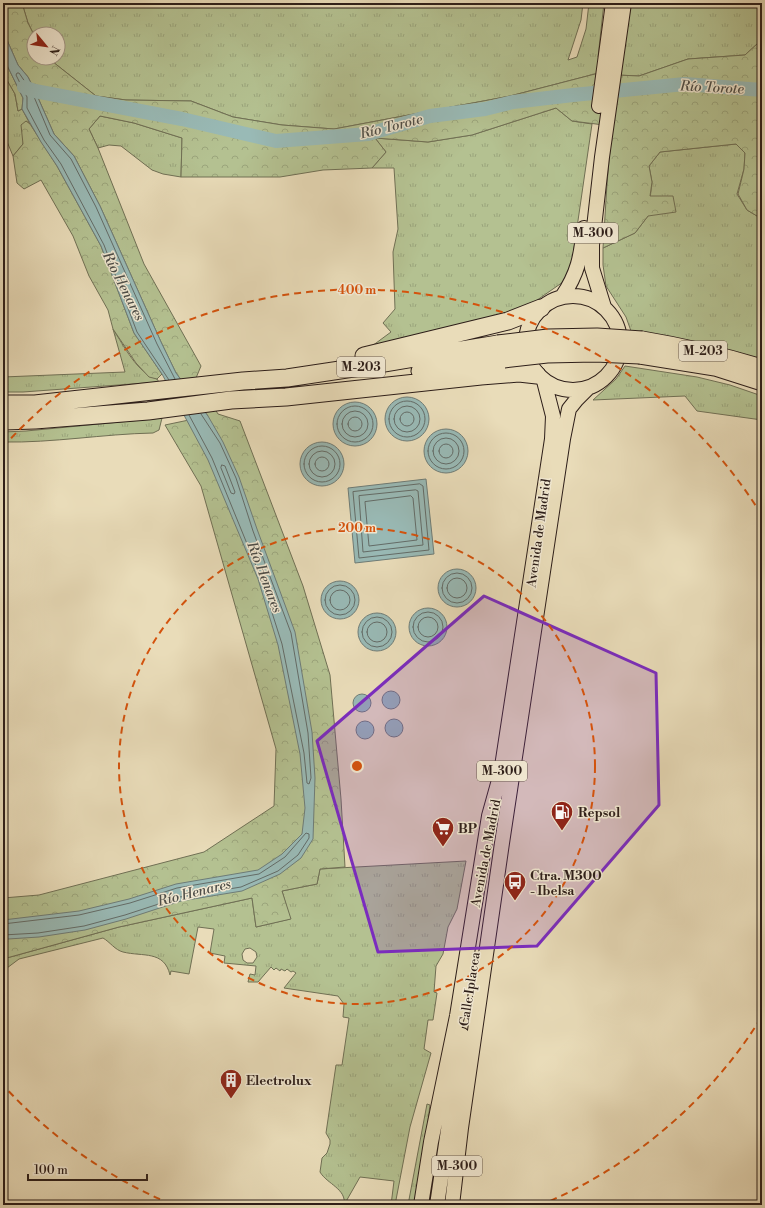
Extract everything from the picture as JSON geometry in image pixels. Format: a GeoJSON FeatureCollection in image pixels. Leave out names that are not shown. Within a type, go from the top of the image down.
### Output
{"type":"FeatureCollection","features":[{"type":"Feature","properties":{"kind":"highway"},"geometry":{"type":"LineString","coordinates":[[243,381],[359,357],[508,321],[541,308]]}},
{"type":"Feature","properties":{"kind":"highway","name":"M-203"},"geometry":{"type":"LineString","coordinates":[[3,421],[35,420],[148,410],[236,399],[501,351],[548,338],[597,337],[641,348],[668,359],[715,367],[762,382]]}},
{"type":"Feature","properties":{"kind":"highway","name":"M-203"},"geometry":{"type":"LineString","coordinates":[[641,348],[681,346],[762,368]]}},
{"type":"Feature","properties":{"kind":"highway","name":"M-203"},"geometry":{"type":"LineString","coordinates":[[3,404],[35,404],[223,383],[287,378],[360,367],[501,351]]}},
{"type":"Feature","properties":{"kind":"highway"},"geometry":{"type":"LineString","coordinates":[[668,359],[762,389]]}},
{"type":"Feature","properties":{"kind":"highway","name":"M-203"},"geometry":{"type":"LineString","coordinates":[[236,399],[286,397],[519,373],[540,378]]}},
{"type":"Feature","properties":{"kind":"main road","name":"M-300"},"geometry":{"type":"LineString","coordinates":[[562,297],[572,282],[578,267],[582,246],[597,157],[610,59],[613,3]]}},
{"type":"Feature","properties":{"kind":"main road","name":"M-300"},"geometry":{"type":"LineString","coordinates":[[610,59],[624,3]]}},
{"type":"Feature","properties":{"kind":"main road","name":"M-300"},"geometry":{"type":"LineString","coordinates":[[597,157],[592,268],[604,307]]}},
{"type":"Feature","properties":{"kind":"main road","name":"M-300"},"geometry":{"type":"LineString","coordinates":[[576,296],[588,298],[604,307],[614,319],[620,334],[620,349],[617,362],[612,371],[602,381],[578,391],[561,390],[540,378],[532,368],[526,354],[526,335],[531,322],[541,308],[562,297],[576,296]]}},
{"type":"Feature","properties":{"kind":"main road","name":"Avenida de Madrid"},"geometry":{"type":"LineString","coordinates":[[421,1205],[431,1142],[457,1016],[489,816],[501,773],[552,438],[553,416],[540,378]]}},
{"type":"Feature","properties":{"kind":"main road","name":"Avenida de Madrid"},"geometry":{"type":"LineString","coordinates":[[452,1205],[461,1128],[502,844],[564,439],[569,409],[588,388]]}},
{"type":"Feature","properties":{"kind":"main road","name":"Calle Iplacea"},"geometry":{"type":"LineString","coordinates":[[437,1205],[501,773]]}},
{"type":"Feature","properties":{"kind":"main road"},"geometry":{"type":"LineString","coordinates":[[431,1142],[442,1045]]}},
{"type":"Feature","properties":{"kind":"main road"},"geometry":{"type":"LineString","coordinates":[[448,1205],[461,1128]]}},
{"type":"Feature","properties":{"kind":"highlighted area"},"geometry":{"type":"Polygon","coordinates":[[[484,596],[656,673],[659,805],[537,946],[378,952],[317,741],[484,596]]]}},
{"type":"Feature","properties":{"kind":"green space"},"geometry":{"type":"Polygon","coordinates":[[[3,3],[22,3],[30,26],[26,26],[26,66],[58,66],[96,96],[126,100],[191,101],[233,117],[282,125],[334,129],[510,96],[595,74],[639,76],[688,59],[745,55],[757,44],[762,45],[762,219],[747,210],[738,194],[744,169],[745,153],[736,144],[660,152],[649,166],[652,182],[650,196],[673,196],[676,212],[648,216],[635,233],[603,248],[612,126],[572,121],[556,108],[472,135],[428,142],[375,138],[386,152],[372,168],[323,170],[280,177],[181,177],[182,138],[134,123],[100,116],[89,129],[144,264],[201,366],[196,378],[218,414],[240,421],[303,586],[330,675],[341,799],[345,867],[320,869],[317,884],[282,891],[291,919],[256,927],[252,898],[119,927],[3,959],[3,898],[39,895],[204,852],[274,806],[276,749],[201,486],[165,425],[208,416],[176,373],[100,206],[74,156],[54,134],[35,91],[28,77],[18,65],[3,31],[3,3]]]}},
{"type":"Feature","properties":{"kind":"green space"},"geometry":{"type":"Polygon","coordinates":[[[22,3],[583,3],[581,20],[568,60],[577,57],[586,29],[589,3],[604,3],[598,57],[621,59],[631,3],[762,3],[762,45],[757,44],[745,55],[688,59],[639,76],[595,74],[510,96],[334,129],[282,125],[233,117],[191,101],[126,100],[96,96],[58,66],[66,66],[66,26],[30,26],[22,3]]]}},
{"type":"Feature","properties":{"kind":"green space"},"geometry":{"type":"Polygon","coordinates":[[[3,57],[23,98],[22,109],[18,111],[15,94],[3,73],[3,57]]]}},
{"type":"Feature","properties":{"kind":"green space"},"geometry":{"type":"Polygon","coordinates":[[[3,73],[15,94],[18,111],[22,109],[30,124],[26,121],[23,144],[13,156],[3,132],[3,73]]]}},
{"type":"Feature","properties":{"kind":"green space"},"geometry":{"type":"Polygon","coordinates":[[[556,108],[572,121],[592,124],[573,255],[569,272],[563,282],[520,312],[372,346],[391,332],[383,323],[395,309],[393,252],[398,229],[394,168],[372,168],[386,152],[375,138],[428,142],[472,135],[556,108]]]}},
{"type":"Feature","properties":{"kind":"green space"},"geometry":{"type":"Polygon","coordinates":[[[100,116],[134,123],[182,138],[181,177],[163,174],[152,170],[121,146],[109,145],[98,148],[89,129],[100,116]]]}},
{"type":"Feature","properties":{"kind":"green space"},"geometry":{"type":"Polygon","coordinates":[[[26,121],[30,124],[57,166],[101,246],[134,333],[162,374],[157,379],[149,377],[136,363],[113,329],[108,310],[89,276],[73,236],[41,180],[24,189],[17,183],[13,156],[23,144],[21,125],[26,121]]]}},
{"type":"Feature","properties":{"kind":"green space"},"geometry":{"type":"Polygon","coordinates":[[[736,144],[745,153],[744,169],[737,194],[747,210],[762,219],[762,361],[697,342],[631,331],[626,317],[606,286],[603,265],[603,248],[635,233],[648,216],[652,182],[649,166],[660,152],[736,144]]]}},
{"type":"Feature","properties":{"kind":"green space"},"geometry":{"type":"Polygon","coordinates":[[[113,329],[126,351],[137,365],[159,382],[23,392],[3,392],[3,377],[125,372],[113,329]]]}},
{"type":"Feature","properties":{"kind":"green space"},"geometry":{"type":"Polygon","coordinates":[[[625,366],[697,377],[730,385],[762,396],[762,420],[697,411],[685,396],[593,400],[616,379],[625,366]]]}},
{"type":"Feature","properties":{"kind":"green space"},"geometry":{"type":"Polygon","coordinates":[[[162,418],[159,430],[153,433],[40,441],[3,442],[3,432],[162,418]]]}},
{"type":"Feature","properties":{"kind":"green space"},"geometry":{"type":"Polygon","coordinates":[[[466,861],[457,909],[448,927],[443,954],[436,966],[434,992],[437,993],[433,1020],[428,1020],[424,1049],[431,1053],[410,1127],[395,1205],[391,1205],[394,1181],[360,1177],[344,1205],[344,1199],[340,1191],[320,1172],[322,1158],[327,1153],[330,1144],[330,1140],[326,1133],[336,1065],[342,1065],[349,1018],[343,1017],[344,1004],[338,996],[284,988],[296,973],[287,969],[285,971],[281,969],[280,971],[276,968],[274,970],[271,967],[258,982],[248,982],[250,974],[255,975],[256,966],[224,963],[225,956],[210,953],[214,929],[198,927],[189,974],[171,971],[170,975],[167,967],[158,958],[120,951],[103,938],[19,959],[3,971],[3,959],[119,927],[252,898],[256,927],[290,919],[282,891],[317,884],[320,869],[466,861]],[[250,948],[245,949],[242,954],[243,960],[247,963],[253,963],[257,957],[256,952],[250,948]]]}},
{"type":"Feature","properties":{"kind":"green space"},"geometry":{"type":"Polygon","coordinates":[[[427,1104],[430,1105],[414,1205],[408,1205],[427,1104]]]}},
{"type":"Feature","properties":{"kind":"water","name":"Río Henares"},"geometry":{"type":"Polygon","coordinates":[[[3,31],[18,65],[28,77],[35,91],[54,134],[74,156],[100,206],[176,373],[208,416],[223,442],[239,477],[295,632],[312,732],[315,778],[313,839],[301,858],[280,874],[242,891],[181,901],[126,919],[85,930],[39,937],[8,939],[3,939],[3,920],[79,911],[129,899],[176,884],[258,870],[282,854],[302,834],[305,808],[300,754],[278,645],[258,579],[208,460],[162,374],[134,333],[101,246],[57,166],[22,109],[23,98],[3,57],[3,31]]]}},
{"type":"Feature","properties":{"kind":"water"},"geometry":{"type":"Polygon","coordinates":[[[403,397],[411,397],[423,403],[429,415],[429,423],[423,435],[411,441],[403,441],[391,435],[385,423],[385,415],[391,403],[403,397]]]}},
{"type":"Feature","properties":{"kind":"water"},"geometry":{"type":"Polygon","coordinates":[[[351,402],[359,402],[371,408],[377,420],[377,428],[371,440],[359,446],[351,446],[339,440],[333,428],[333,420],[339,408],[351,402]]]}},
{"type":"Feature","properties":{"kind":"water"},"geometry":{"type":"Polygon","coordinates":[[[442,429],[450,429],[462,435],[468,447],[468,455],[462,467],[450,473],[442,473],[430,467],[424,455],[424,447],[430,435],[442,429]]]}},
{"type":"Feature","properties":{"kind":"water"},"geometry":{"type":"Polygon","coordinates":[[[318,442],[326,442],[338,448],[344,460],[344,468],[338,480],[326,486],[318,486],[306,480],[300,468],[300,460],[306,448],[318,442]]]}},
{"type":"Feature","properties":{"kind":"water"},"geometry":{"type":"Polygon","coordinates":[[[426,479],[434,554],[355,563],[348,488],[426,479]]]}},
{"type":"Feature","properties":{"kind":"water"},"geometry":{"type":"Polygon","coordinates":[[[453,569],[461,569],[468,572],[473,577],[476,588],[473,599],[468,604],[461,607],[453,607],[446,604],[441,599],[438,592],[438,584],[441,577],[446,572],[453,569]]]}},
{"type":"Feature","properties":{"kind":"water"},"geometry":{"type":"Polygon","coordinates":[[[336,581],[344,581],[351,584],[356,589],[359,600],[356,611],[351,616],[344,619],[336,619],[329,616],[324,611],[321,604],[321,596],[324,589],[329,584],[336,581]]]}},
{"type":"Feature","properties":{"kind":"water"},"geometry":{"type":"Polygon","coordinates":[[[424,608],[432,608],[442,613],[446,620],[446,634],[442,641],[432,646],[424,646],[414,641],[412,638],[409,631],[409,623],[414,613],[417,611],[424,608]]]}},
{"type":"Feature","properties":{"kind":"water"},"geometry":{"type":"Polygon","coordinates":[[[373,613],[381,613],[388,616],[393,621],[396,632],[393,643],[388,648],[381,651],[373,651],[366,648],[361,643],[358,636],[358,628],[361,621],[366,616],[373,613]]]}},
{"type":"Feature","properties":{"kind":"water"},"geometry":{"type":"Polygon","coordinates":[[[391,691],[397,694],[400,700],[397,706],[391,709],[385,706],[382,700],[385,694],[391,691]]]}},
{"type":"Feature","properties":{"kind":"water"},"geometry":{"type":"Polygon","coordinates":[[[362,694],[368,697],[371,703],[368,709],[362,712],[356,709],[353,703],[356,697],[362,694]]]}},
{"type":"Feature","properties":{"kind":"water"},"geometry":{"type":"Polygon","coordinates":[[[394,719],[400,722],[403,728],[400,734],[394,737],[388,734],[385,728],[388,722],[394,719]]]}},
{"type":"Feature","properties":{"kind":"water"},"geometry":{"type":"Polygon","coordinates":[[[365,721],[371,724],[374,730],[371,736],[365,739],[359,736],[356,730],[359,724],[365,721]]]}},
{"type":"Feature","properties":{"kind":"waterway","name":"Río Torote"},"geometry":{"type":"LineString","coordinates":[[24,87],[35,91],[182,119],[276,141],[368,134],[430,116],[485,109],[513,102],[573,95],[685,84],[762,90]]}},
{"type":"Feature","properties":{"kind":"place","name":"Repsol"},"geometry":{"type":"Point","coordinates":[562,832]}},
{"type":"Feature","properties":{"kind":"place","name":"BP"},"geometry":{"type":"Point","coordinates":[443,848]}},
{"type":"Feature","properties":{"kind":"place","name":"Ctra. M300 - Ibelsa"},"geometry":{"type":"Point","coordinates":[515,902]}},
{"type":"Feature","properties":{"kind":"place","name":"Electrolux"},"geometry":{"type":"Point","coordinates":[231,1100]}}]}
